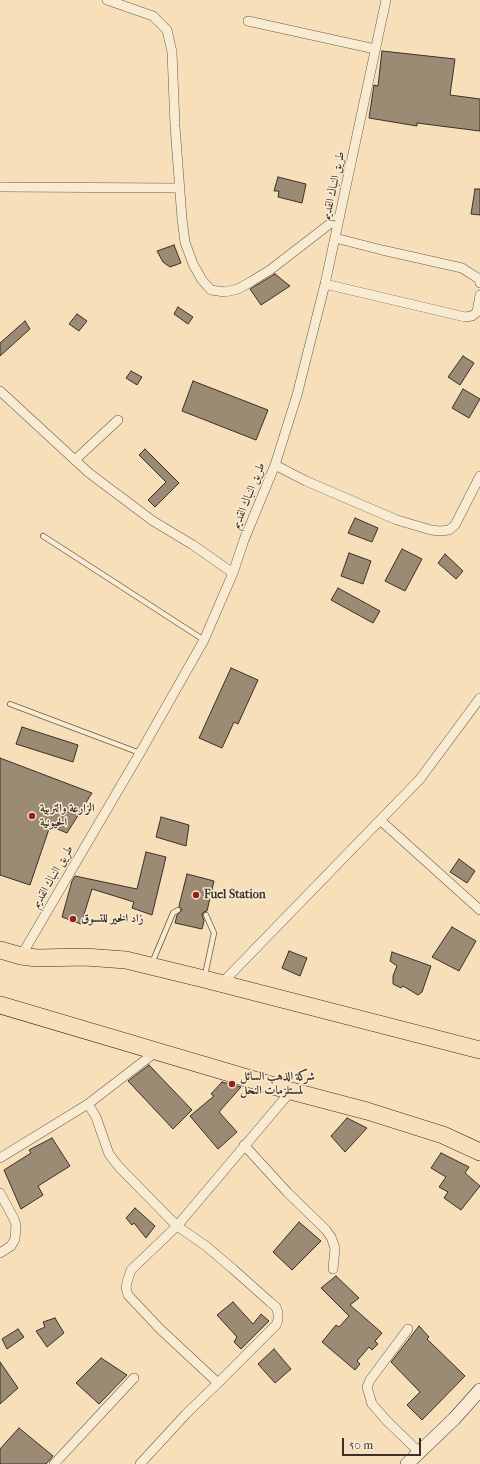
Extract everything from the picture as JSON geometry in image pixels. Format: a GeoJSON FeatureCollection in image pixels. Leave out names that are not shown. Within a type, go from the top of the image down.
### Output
{"type":"FeatureCollection","features":[{"type":"Feature","properties":{"kind":"highway"},"geometry":{"type":"LineString","coordinates":[[0,950],[21,956],[52,958],[85,957],[126,960],[204,978],[480,1050]]}},
{"type":"Feature","properties":{"kind":"highway"},"geometry":{"type":"LineString","coordinates":[[0,1005],[291,1091],[367,1111],[443,1135],[480,1152]]}},
{"type":"Feature","properties":{"kind":"main road"},"geometry":{"type":"LineString","coordinates":[[407,1464],[454,1419],[480,1390]]}},
{"type":"Feature","properties":{"kind":"street"},"geometry":{"type":"LineString","coordinates":[[107,0],[153,16],[168,30],[172,52],[179,188],[185,242],[193,264],[202,280],[211,290],[225,292],[238,289],[270,270],[340,216]]}},
{"type":"Feature","properties":{"kind":"street","name":"طريق النباك القديم"},"geometry":{"type":"LineString","coordinates":[[21,956],[140,754],[204,640],[233,573],[244,540],[275,465],[297,395],[325,284],[386,0]]}},
{"type":"Feature","properties":{"kind":"street"},"geometry":{"type":"LineString","coordinates":[[248,21],[375,49]]}},
{"type":"Feature","properties":{"kind":"street"},"geometry":{"type":"LineString","coordinates":[[0,186],[179,188]]}},
{"type":"Feature","properties":{"kind":"street"},"geometry":{"type":"LineString","coordinates":[[335,238],[462,268],[478,279],[480,283]]}},
{"type":"Feature","properties":{"kind":"street"},"geometry":{"type":"LineString","coordinates":[[325,284],[465,317],[472,316],[477,312],[480,295]]}},
{"type":"Feature","properties":{"kind":"street"},"geometry":{"type":"LineString","coordinates":[[0,391],[89,473],[153,520],[233,573]]}},
{"type":"Feature","properties":{"kind":"street"},"geometry":{"type":"LineString","coordinates":[[75,460],[118,420]]}},
{"type":"Feature","properties":{"kind":"street"},"geometry":{"type":"LineString","coordinates":[[275,465],[306,481],[397,520],[431,530],[440,531],[449,530],[455,525],[480,476]]}},
{"type":"Feature","properties":{"kind":"street"},"geometry":{"type":"LineString","coordinates":[[222,983],[420,779],[480,698]]}},
{"type":"Feature","properties":{"kind":"street"},"geometry":{"type":"LineString","coordinates":[[380,820],[480,910]]}},
{"type":"Feature","properties":{"kind":"street"},"geometry":{"type":"LineString","coordinates":[[0,1158],[88,1104],[157,1051]]}},
{"type":"Feature","properties":{"kind":"street"},"geometry":{"type":"LineString","coordinates":[[218,1383],[160,1329],[128,1295],[126,1288],[128,1276],[131,1270],[177,1226],[291,1091]]}},
{"type":"Feature","properties":{"kind":"street"},"geometry":{"type":"LineString","coordinates":[[88,1104],[96,1117],[109,1154],[118,1167],[177,1226],[206,1246],[234,1269],[276,1307],[278,1313],[276,1325],[186,1414],[140,1464]]}},
{"type":"Feature","properties":{"kind":"street"},"geometry":{"type":"LineString","coordinates":[[244,1145],[288,1194],[326,1230],[331,1237],[335,1248],[333,1270]]}},
{"type":"Feature","properties":{"kind":"street"},"geometry":{"type":"LineString","coordinates":[[0,1193],[14,1219],[16,1232],[15,1239],[11,1246],[0,1253]]}},
{"type":"Feature","properties":{"kind":"street"},"geometry":{"type":"LineString","coordinates":[[408,1329],[370,1380],[367,1387],[372,1404],[419,1452]]}},
{"type":"Feature","properties":{"kind":"street"},"geometry":{"type":"LineString","coordinates":[[54,1464],[134,1378]]}},
{"type":"Feature","properties":{"kind":"lane"},"geometry":{"type":"LineString","coordinates":[[43,536],[204,640]]}},
{"type":"Feature","properties":{"kind":"lane"},"geometry":{"type":"LineString","coordinates":[[10,704],[140,754]]}},
{"type":"Feature","properties":{"kind":"lane"},"geometry":{"type":"LineString","coordinates":[[151,966],[173,913],[178,910]]}},
{"type":"Feature","properties":{"kind":"lane"},"geometry":{"type":"LineString","coordinates":[[204,978],[214,933],[206,915]]}},
{"type":"Feature","properties":{"kind":"building"},"geometry":{"type":"Polygon","coordinates":[[[382,51],[455,59],[450,95],[480,99],[480,131],[417,123],[417,126],[369,118],[374,85],[378,86],[382,51]]]}},
{"type":"Feature","properties":{"kind":"building"},"geometry":{"type":"Polygon","coordinates":[[[278,177],[306,184],[302,203],[278,197],[279,191],[274,191],[278,177]]]}},
{"type":"Feature","properties":{"kind":"building"},"geometry":{"type":"Polygon","coordinates":[[[475,189],[480,189],[480,215],[471,214],[475,189]]]}},
{"type":"Feature","properties":{"kind":"building"},"geometry":{"type":"Polygon","coordinates":[[[174,245],[181,263],[170,267],[163,262],[157,251],[174,245]]]}},
{"type":"Feature","properties":{"kind":"building"},"geometry":{"type":"Polygon","coordinates":[[[275,274],[290,286],[261,305],[250,289],[275,274]]]}},
{"type":"Feature","properties":{"kind":"building"},"geometry":{"type":"Polygon","coordinates":[[[178,307],[193,317],[188,324],[174,314],[178,307]]]}},
{"type":"Feature","properties":{"kind":"building"},"geometry":{"type":"Polygon","coordinates":[[[77,314],[87,321],[79,331],[69,324],[77,314]]]}},
{"type":"Feature","properties":{"kind":"building"},"geometry":{"type":"Polygon","coordinates":[[[25,321],[30,329],[0,356],[0,343],[25,321]]]}},
{"type":"Feature","properties":{"kind":"building"},"geometry":{"type":"Polygon","coordinates":[[[463,356],[474,363],[460,385],[448,377],[463,356]]]}},
{"type":"Feature","properties":{"kind":"building"},"geometry":{"type":"Polygon","coordinates":[[[131,371],[142,377],[137,385],[126,378],[131,371]]]}},
{"type":"Feature","properties":{"kind":"building"},"geometry":{"type":"Polygon","coordinates":[[[193,381],[268,410],[256,440],[182,411],[193,381]]]}},
{"type":"Feature","properties":{"kind":"building"},"geometry":{"type":"Polygon","coordinates":[[[463,389],[480,399],[469,418],[452,408],[463,389]]]}},
{"type":"Feature","properties":{"kind":"building"},"geometry":{"type":"Polygon","coordinates":[[[145,449],[179,483],[155,507],[148,500],[166,482],[139,455],[145,449]]]}},
{"type":"Feature","properties":{"kind":"building"},"geometry":{"type":"Polygon","coordinates":[[[355,518],[378,528],[372,542],[348,533],[355,518]]]}},
{"type":"Feature","properties":{"kind":"building"},"geometry":{"type":"Polygon","coordinates":[[[402,549],[422,559],[405,591],[385,581],[402,549]]]}},
{"type":"Feature","properties":{"kind":"building"},"geometry":{"type":"Polygon","coordinates":[[[349,553],[371,561],[363,584],[341,576],[349,553]]]}},
{"type":"Feature","properties":{"kind":"building"},"geometry":{"type":"Polygon","coordinates":[[[445,554],[463,571],[456,579],[438,563],[445,554]]]}},
{"type":"Feature","properties":{"kind":"building"},"geometry":{"type":"Polygon","coordinates":[[[338,588],[380,611],[373,623],[331,600],[338,588]]]}},
{"type":"Feature","properties":{"kind":"building"},"geometry":{"type":"Polygon","coordinates":[[[231,668],[258,680],[238,724],[234,722],[222,748],[199,738],[231,668]]]}},
{"type":"Feature","properties":{"kind":"building"},"geometry":{"type":"Polygon","coordinates":[[[22,727],[78,745],[73,762],[16,744],[22,727]]]}},
{"type":"Feature","properties":{"kind":"building"},"geometry":{"type":"Polygon","coordinates":[[[0,758],[92,793],[67,833],[50,826],[30,885],[0,875],[0,758]]]}},
{"type":"Feature","properties":{"kind":"building"},"geometry":{"type":"Polygon","coordinates":[[[161,817],[189,825],[186,846],[156,837],[161,817]]]}},
{"type":"Feature","properties":{"kind":"building"},"geometry":{"type":"Polygon","coordinates":[[[146,852],[166,857],[152,915],[132,908],[134,902],[92,889],[81,924],[62,917],[72,881],[75,876],[137,889],[146,852]]]}},
{"type":"Feature","properties":{"kind":"building"},"geometry":{"type":"Polygon","coordinates":[[[459,859],[475,871],[467,883],[450,872],[459,859]]]}},
{"type":"Feature","properties":{"kind":"building","name":"Fuel Station"},"geometry":{"type":"Polygon","coordinates":[[[187,874],[214,881],[207,911],[202,914],[204,921],[202,929],[175,923],[177,915],[182,910],[179,906],[187,874]]]}},
{"type":"Feature","properties":{"kind":"building"},"geometry":{"type":"Polygon","coordinates":[[[452,927],[476,941],[459,971],[432,957],[452,927]]]}},
{"type":"Feature","properties":{"kind":"building"},"geometry":{"type":"Polygon","coordinates":[[[289,951],[307,958],[300,976],[282,968],[289,951]]]}},
{"type":"Feature","properties":{"kind":"building"},"geometry":{"type":"Polygon","coordinates":[[[392,952],[431,966],[422,992],[418,995],[403,986],[401,988],[393,984],[393,976],[397,966],[390,961],[392,952]]]}},
{"type":"Feature","properties":{"kind":"building"},"geometry":{"type":"Polygon","coordinates":[[[149,1065],[192,1110],[173,1129],[128,1081],[149,1065]]]}},
{"type":"Feature","properties":{"kind":"building"},"geometry":{"type":"Polygon","coordinates":[[[222,1082],[241,1087],[219,1112],[237,1132],[218,1149],[190,1116],[214,1096],[211,1094],[222,1082]]]}},
{"type":"Feature","properties":{"kind":"building"},"geometry":{"type":"Polygon","coordinates":[[[347,1118],[367,1128],[345,1152],[331,1136],[347,1118]]]}},
{"type":"Feature","properties":{"kind":"building"},"geometry":{"type":"Polygon","coordinates":[[[52,1138],[70,1166],[38,1186],[43,1195],[21,1209],[4,1170],[31,1153],[29,1150],[52,1138]]]}},
{"type":"Feature","properties":{"kind":"building"},"geometry":{"type":"Polygon","coordinates":[[[441,1153],[469,1167],[465,1173],[480,1186],[461,1210],[444,1198],[448,1192],[439,1187],[446,1177],[431,1168],[441,1153]]]}},
{"type":"Feature","properties":{"kind":"building"},"geometry":{"type":"Polygon","coordinates":[[[135,1208],[155,1226],[146,1238],[134,1223],[132,1225],[126,1218],[135,1208]]]}},
{"type":"Feature","properties":{"kind":"building"},"geometry":{"type":"Polygon","coordinates":[[[299,1222],[321,1241],[292,1270],[273,1252],[299,1222]]]}},
{"type":"Feature","properties":{"kind":"building"},"geometry":{"type":"Polygon","coordinates":[[[336,1276],[359,1298],[350,1305],[382,1333],[375,1341],[378,1344],[372,1350],[369,1347],[357,1361],[360,1364],[355,1370],[322,1342],[336,1325],[339,1327],[349,1316],[321,1288],[336,1276]]]}},
{"type":"Feature","properties":{"kind":"building"},"geometry":{"type":"Polygon","coordinates":[[[233,1302],[253,1324],[261,1314],[269,1321],[241,1349],[234,1342],[237,1337],[217,1315],[233,1302]]]}},
{"type":"Feature","properties":{"kind":"building"},"geometry":{"type":"Polygon","coordinates":[[[55,1318],[64,1333],[47,1347],[36,1331],[45,1327],[43,1322],[55,1318]]]}},
{"type":"Feature","properties":{"kind":"building"},"geometry":{"type":"Polygon","coordinates":[[[419,1326],[429,1337],[427,1339],[465,1376],[422,1420],[407,1405],[420,1392],[391,1362],[419,1326]]]}},
{"type":"Feature","properties":{"kind":"building"},"geometry":{"type":"Polygon","coordinates":[[[18,1329],[24,1337],[7,1349],[2,1339],[18,1329]]]}},
{"type":"Feature","properties":{"kind":"building"},"geometry":{"type":"Polygon","coordinates":[[[274,1349],[291,1369],[275,1383],[258,1364],[274,1349]]]}},
{"type":"Feature","properties":{"kind":"building"},"geometry":{"type":"Polygon","coordinates":[[[101,1358],[127,1375],[99,1404],[76,1383],[101,1358]]]}},
{"type":"Feature","properties":{"kind":"building"},"geometry":{"type":"Polygon","coordinates":[[[0,1362],[18,1388],[0,1404],[0,1362]]]}},
{"type":"Feature","properties":{"kind":"building"},"geometry":{"type":"Polygon","coordinates":[[[19,1428],[53,1456],[46,1464],[0,1464],[0,1449],[19,1428]]]}},
{"type":"Feature","properties":{"kind":"place","name":"الزارعة والتربية الحيونية"},"geometry":{"type":"Point","coordinates":[32,816]}},
{"type":"Feature","properties":{"kind":"place","name":"Fuel Station"},"geometry":{"type":"Point","coordinates":[196,895]}},
{"type":"Feature","properties":{"kind":"place","name":"زاد الخير للتسوق"},"geometry":{"type":"Point","coordinates":[73,919]}},
{"type":"Feature","properties":{"kind":"place","name":"شركة الذهب السائل لمستلزمات النحل"},"geometry":{"type":"Point","coordinates":[232,1084]}}]}
